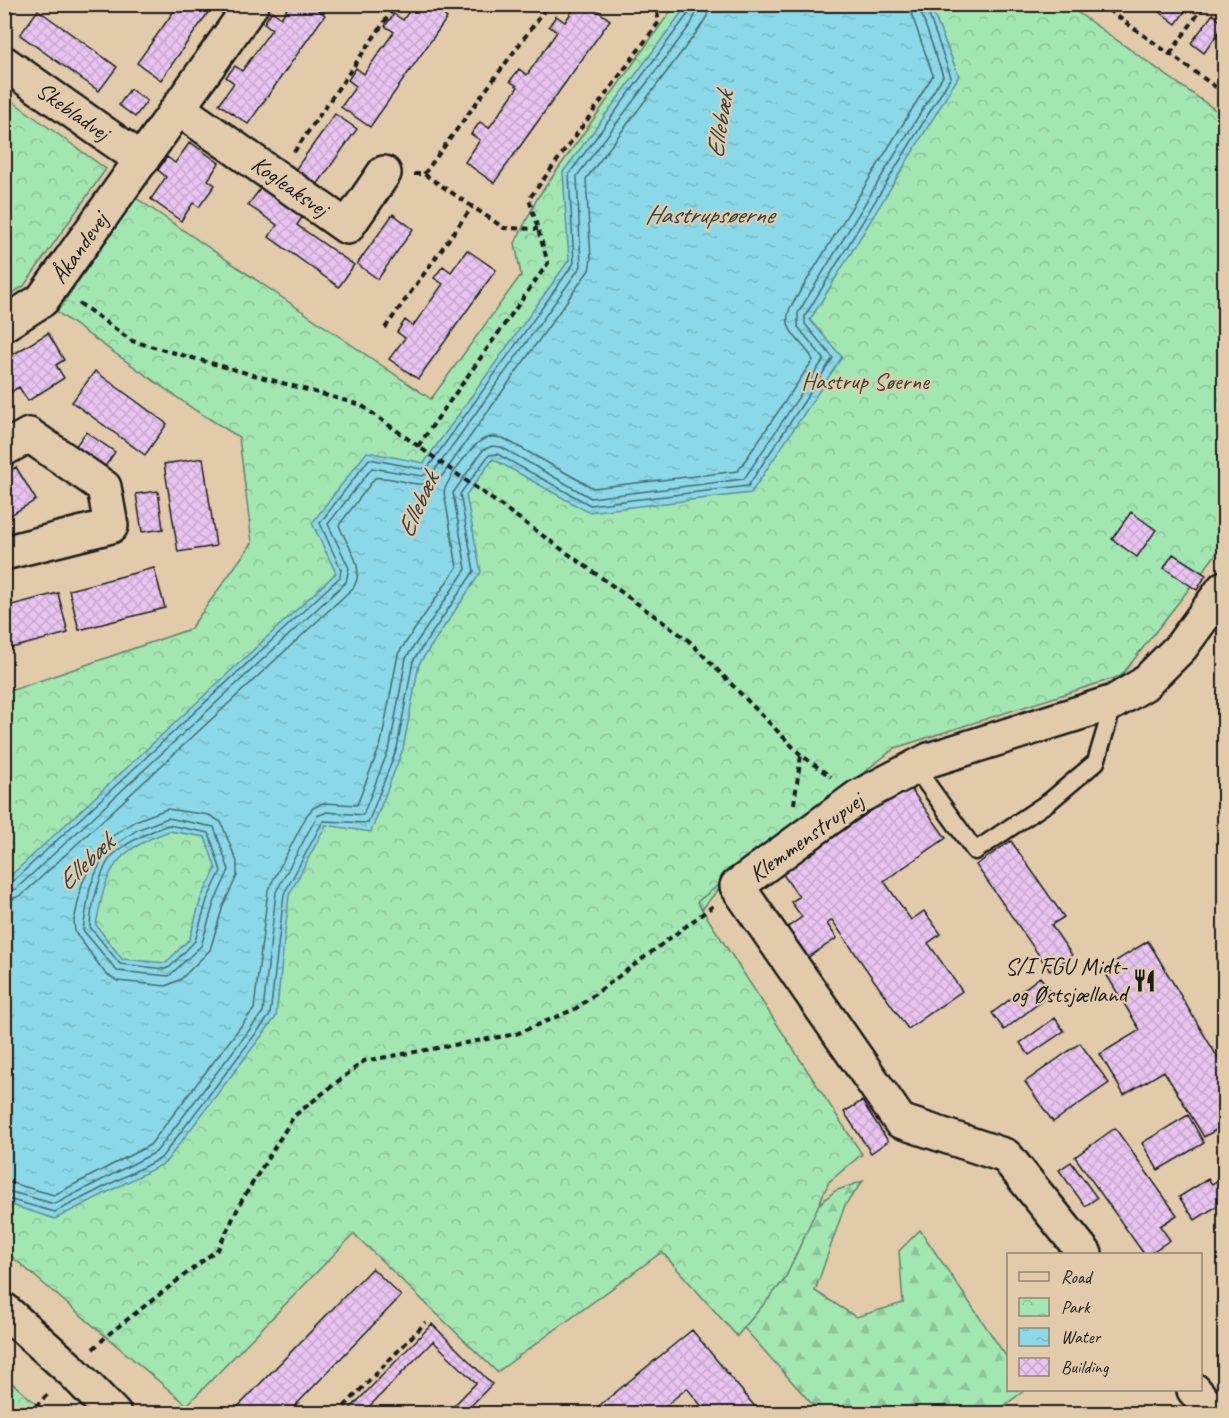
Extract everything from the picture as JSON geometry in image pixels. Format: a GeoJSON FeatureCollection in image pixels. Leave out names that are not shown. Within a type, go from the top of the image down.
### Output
{"type":"FeatureCollection","features":[{"type":"Feature","properties":{"kind":"street"},"geometry":{"type":"LineString","coordinates":[[142,159],[252,4]]}},
{"type":"Feature","properties":{"kind":"street","name":"Skebladvej"},"geometry":{"type":"LineString","coordinates":[[4,63],[142,159]]}},
{"type":"Feature","properties":{"kind":"street","name":"Kogleaksvej"},"geometry":{"type":"LineString","coordinates":[[179,109],[347,226],[384,173]]}},
{"type":"Feature","properties":{"kind":"street","name":"Åkandevej"},"geometry":{"type":"LineString","coordinates":[[4,324],[42,300],[142,159]]}},
{"type":"Feature","properties":{"kind":"street"},"geometry":{"type":"LineString","coordinates":[[4,449],[29,435],[104,487],[111,525],[4,553]]}},
{"type":"Feature","properties":{"kind":"street","name":"Klemmenstrupvej"},"geometry":{"type":"LineString","coordinates":[[1084,1253],[1006,1156],[900,1121],[738,886],[858,797],[929,760],[1114,702],[1144,684],[1181,647],[1224,588]]}},
{"type":"Feature","properties":{"kind":"street"},"geometry":{"type":"LineString","coordinates":[[4,1310],[72,1371],[114,1413]]}},
{"type":"Feature","properties":{"kind":"street"},"geometry":{"type":"LineString","coordinates":[[1196,1391],[1214,1413]]}},
{"type":"Feature","properties":{"kind":"lane"},"geometry":{"type":"LineString","coordinates":[[915,768],[975,851],[1050,801],[1096,762],[1114,702]]}},
{"type":"Feature","properties":{"kind":"path"},"geometry":{"type":"LineString","coordinates":[[418,446],[548,263],[529,199],[659,22],[655,4]]}},
{"type":"Feature","properties":{"kind":"path"},"geometry":{"type":"LineString","coordinates":[[1100,4],[1224,93]]}},
{"type":"Feature","properties":{"kind":"path"},"geometry":{"type":"LineString","coordinates":[[1170,54],[1205,4]]}},
{"type":"Feature","properties":{"kind":"path"},"geometry":{"type":"LineString","coordinates":[[276,177],[392,11]]}},
{"type":"Feature","properties":{"kind":"path"},"geometry":{"type":"LineString","coordinates":[[424,174],[544,11]]}},
{"type":"Feature","properties":{"kind":"path"},"geometry":{"type":"LineString","coordinates":[[384,173],[424,174],[504,228],[538,229]]}},
{"type":"Feature","properties":{"kind":"path"},"geometry":{"type":"LineString","coordinates":[[385,328],[472,207]]}},
{"type":"Feature","properties":{"kind":"path"},"geometry":{"type":"LineString","coordinates":[[53,283],[132,341],[361,405],[688,640],[801,755],[858,797]]}},
{"type":"Feature","properties":{"kind":"path"},"geometry":{"type":"LineString","coordinates":[[788,847],[801,755]]}},
{"type":"Feature","properties":{"kind":"path"},"geometry":{"type":"LineString","coordinates":[[72,1371],[110,1332],[218,1249],[242,1200],[294,1116],[364,1061],[516,1034],[575,1009],[650,956],[738,886]]}},
{"type":"Feature","properties":{"kind":"path"},"geometry":{"type":"LineString","coordinates":[[337,1413],[426,1322]]}},
{"type":"Feature","properties":{"kind":"green space","name":"Hastrup Søerne"},"geometry":{"type":"Polygon","coordinates":[[[675,5],[1067,5],[1224,116],[1224,544],[1121,676],[895,748],[697,902],[862,1154],[829,1182],[785,1279],[737,1336],[662,1252],[497,1372],[354,1234],[187,1405],[5,1251],[4,693],[190,629],[252,543],[239,437],[195,410],[57,312],[136,198],[431,399],[521,275],[515,243],[538,197],[675,5]]]}},
{"type":"Feature","properties":{"kind":"green space"},"geometry":{"type":"Polygon","coordinates":[[[5,96],[106,169],[24,286],[5,298],[5,96]]]}},
{"type":"Feature","properties":{"kind":"green space"},"geometry":{"type":"Polygon","coordinates":[[[469,830],[769,835],[711,898],[663,960],[805,1216],[835,1191],[863,1181],[845,1205],[815,1291],[856,1317],[903,1303],[899,1251],[920,1230],[1007,1358],[1007,1391],[1024,1391],[994,1413],[820,1413],[669,1244],[469,830]]]}},
{"type":"Feature","properties":{"kind":"green space"},"geometry":{"type":"Polygon","coordinates":[[[5,1377],[47,1413],[5,1413],[5,1377]]]}},
{"type":"Feature","properties":{"kind":"water","name":"Hastrupsøerne"},"geometry":{"type":"Polygon","coordinates":[[[688,4],[930,5],[959,76],[810,320],[842,357],[751,493],[588,512],[493,459],[466,495],[481,572],[419,664],[403,749],[371,832],[326,825],[289,895],[276,1017],[165,1163],[55,1219],[5,1203],[5,881],[336,573],[312,523],[367,452],[424,463],[569,260],[563,172],[688,4]],[[169,831],[135,847],[115,865],[104,889],[96,925],[122,959],[166,963],[190,938],[201,898],[216,869],[205,837],[169,831]]]}},
{"type":"Feature","properties":{"kind":"building"},"geometry":{"type":"Polygon","coordinates":[[[179,4],[214,4],[161,80],[137,63],[179,4]]]}},
{"type":"Feature","properties":{"kind":"building"},"geometry":{"type":"Polygon","coordinates":[[[290,4],[310,4],[325,15],[248,124],[219,104],[234,83],[226,77],[235,66],[242,71],[272,29],[264,23],[272,11],[281,18],[290,4]]]}},
{"type":"Feature","properties":{"kind":"building"},"geometry":{"type":"Polygon","coordinates":[[[414,4],[429,4],[447,18],[370,127],[341,107],[356,86],[348,80],[356,68],[364,74],[394,32],[385,26],[394,14],[403,20],[414,4]]]}},
{"type":"Feature","properties":{"kind":"building"},"geometry":{"type":"Polygon","coordinates":[[[577,4],[588,4],[610,20],[494,183],[465,162],[480,140],[471,134],[480,122],[489,128],[518,87],[510,81],[519,69],[527,75],[557,32],[549,26],[556,16],[565,22],[577,4]]]}},
{"type":"Feature","properties":{"kind":"building"},"geometry":{"type":"Polygon","coordinates":[[[1149,4],[1190,4],[1176,24],[1149,4]]]}},
{"type":"Feature","properties":{"kind":"building"},"geometry":{"type":"Polygon","coordinates":[[[38,10],[117,67],[99,91],[20,35],[38,10]]]}},
{"type":"Feature","properties":{"kind":"building"},"geometry":{"type":"Polygon","coordinates":[[[1213,14],[1224,25],[1204,53],[1191,43],[1213,14]]]}},
{"type":"Feature","properties":{"kind":"building"},"geometry":{"type":"Polygon","coordinates":[[[130,89],[147,101],[135,117],[119,105],[130,89]]]}},
{"type":"Feature","properties":{"kind":"building"},"geometry":{"type":"Polygon","coordinates":[[[335,114],[357,129],[317,185],[295,170],[335,114]]]}},
{"type":"Feature","properties":{"kind":"building"},"geometry":{"type":"Polygon","coordinates":[[[190,142],[219,163],[208,180],[215,185],[199,207],[193,203],[181,221],[151,199],[166,177],[158,170],[167,157],[175,163],[190,142]]]}},
{"type":"Feature","properties":{"kind":"building"},"geometry":{"type":"Polygon","coordinates":[[[264,184],[305,213],[297,225],[354,265],[339,287],[269,237],[277,225],[248,205],[264,184]]]}},
{"type":"Feature","properties":{"kind":"building"},"geometry":{"type":"Polygon","coordinates":[[[393,214],[413,229],[378,279],[357,264],[393,214]]]}},
{"type":"Feature","properties":{"kind":"building"},"geometry":{"type":"Polygon","coordinates":[[[467,250],[496,270],[418,379],[389,359],[405,338],[397,332],[405,320],[413,326],[443,284],[434,278],[443,266],[451,272],[467,250]]]}},
{"type":"Feature","properties":{"kind":"building"},"geometry":{"type":"Polygon","coordinates":[[[48,333],[64,360],[56,365],[64,378],[28,401],[19,387],[4,396],[4,360],[48,333]]]}},
{"type":"Feature","properties":{"kind":"building"},"geometry":{"type":"Polygon","coordinates":[[[95,371],[167,424],[145,455],[72,402],[95,371]]]}},
{"type":"Feature","properties":{"kind":"building"},"geometry":{"type":"Polygon","coordinates":[[[86,432],[115,452],[104,468],[75,447],[86,432]]]}},
{"type":"Feature","properties":{"kind":"building"},"geometry":{"type":"Polygon","coordinates":[[[203,458],[216,546],[178,552],[164,464],[203,458]]]}},
{"type":"Feature","properties":{"kind":"building"},"geometry":{"type":"Polygon","coordinates":[[[16,467],[36,500],[4,519],[4,474],[16,467]]]}},
{"type":"Feature","properties":{"kind":"building"},"geometry":{"type":"Polygon","coordinates":[[[158,491],[163,529],[142,532],[136,494],[158,491]]]}},
{"type":"Feature","properties":{"kind":"building"},"geometry":{"type":"Polygon","coordinates":[[[1131,512],[1156,530],[1137,557],[1112,539],[1131,512]]]}},
{"type":"Feature","properties":{"kind":"building"},"geometry":{"type":"Polygon","coordinates":[[[1173,554],[1206,575],[1197,590],[1164,568],[1173,554]]]}},
{"type":"Feature","properties":{"kind":"building"},"geometry":{"type":"Polygon","coordinates":[[[154,568],[165,608],[79,630],[69,590],[154,568]]]}},
{"type":"Feature","properties":{"kind":"building"},"geometry":{"type":"Polygon","coordinates":[[[58,593],[68,633],[4,650],[4,607],[58,593]]]}},
{"type":"Feature","properties":{"kind":"building"},"geometry":{"type":"Polygon","coordinates":[[[908,785],[946,838],[884,881],[911,920],[924,911],[941,934],[928,943],[962,991],[908,1029],[832,920],[827,924],[837,938],[801,962],[781,932],[802,917],[791,902],[799,897],[782,873],[908,785]]]}},
{"type":"Feature","properties":{"kind":"building"},"geometry":{"type":"Polygon","coordinates":[[[1011,841],[1064,917],[1051,925],[1072,955],[1050,971],[976,865],[1011,841]]]}},
{"type":"Feature","properties":{"kind":"building"},"geometry":{"type":"Polygon","coordinates":[[[1148,941],[1224,1068],[1224,1125],[1204,1137],[1164,1071],[1124,1095],[1100,1054],[1140,1030],[1103,969],[1148,941]]]}},
{"type":"Feature","properties":{"kind":"building"},"geometry":{"type":"Polygon","coordinates":[[[1040,977],[1052,993],[1004,1030],[992,1013],[1040,977]]]}},
{"type":"Feature","properties":{"kind":"building"},"geometry":{"type":"Polygon","coordinates":[[[1055,1018],[1064,1031],[1029,1055],[1020,1043],[1055,1018]]]}},
{"type":"Feature","properties":{"kind":"building"},"geometry":{"type":"Polygon","coordinates":[[[1080,1043],[1109,1083],[1053,1122],[1025,1082],[1080,1043]]]}},
{"type":"Feature","properties":{"kind":"building"},"geometry":{"type":"Polygon","coordinates":[[[862,1101],[888,1141],[871,1153],[844,1112],[862,1101]]]}},
{"type":"Feature","properties":{"kind":"building"},"geometry":{"type":"Polygon","coordinates":[[[1188,1115],[1204,1143],[1158,1170],[1142,1143],[1188,1115]]]}},
{"type":"Feature","properties":{"kind":"building"},"geometry":{"type":"Polygon","coordinates":[[[1115,1128],[1177,1215],[1160,1226],[1170,1240],[1150,1253],[1143,1253],[1075,1157],[1115,1128]]]}},
{"type":"Feature","properties":{"kind":"building"},"geometry":{"type":"Polygon","coordinates":[[[1071,1162],[1097,1198],[1085,1206],[1059,1170],[1071,1162]]]}},
{"type":"Feature","properties":{"kind":"building"},"geometry":{"type":"Polygon","coordinates":[[[1224,1176],[1224,1204],[1223,1202],[1195,1220],[1179,1197],[1208,1179],[1212,1184],[1224,1176]]]}},
{"type":"Feature","properties":{"kind":"building"},"geometry":{"type":"Polygon","coordinates":[[[372,1268],[401,1296],[287,1414],[231,1414],[372,1268]]]}},
{"type":"Feature","properties":{"kind":"building"},"geometry":{"type":"Polygon","coordinates":[[[432,1324],[492,1384],[463,1414],[446,1414],[476,1383],[433,1341],[362,1414],[345,1414],[432,1324]]]}},
{"type":"Feature","properties":{"kind":"building"},"geometry":{"type":"Polygon","coordinates":[[[692,1330],[761,1414],[708,1414],[687,1388],[656,1414],[589,1414],[692,1330]]]}},
{"type":"Feature","properties":{"kind":"place","name":"S/I FGU Midt- og Østsjælland"},"geometry":{"type":"Point","coordinates":[1145,980]}},
{"type":"Feature","properties":{"kind":"water label","name":"Ellebæk"},"geometry":{"type":"Point","coordinates":[719,125]}},
{"type":"Feature","properties":{"kind":"water label","name":"Ellebæk"},"geometry":{"type":"Point","coordinates":[417,505]}},
{"type":"Feature","properties":{"kind":"water label","name":"Ellebæk"},"geometry":{"type":"Point","coordinates":[85,862]}}]}
